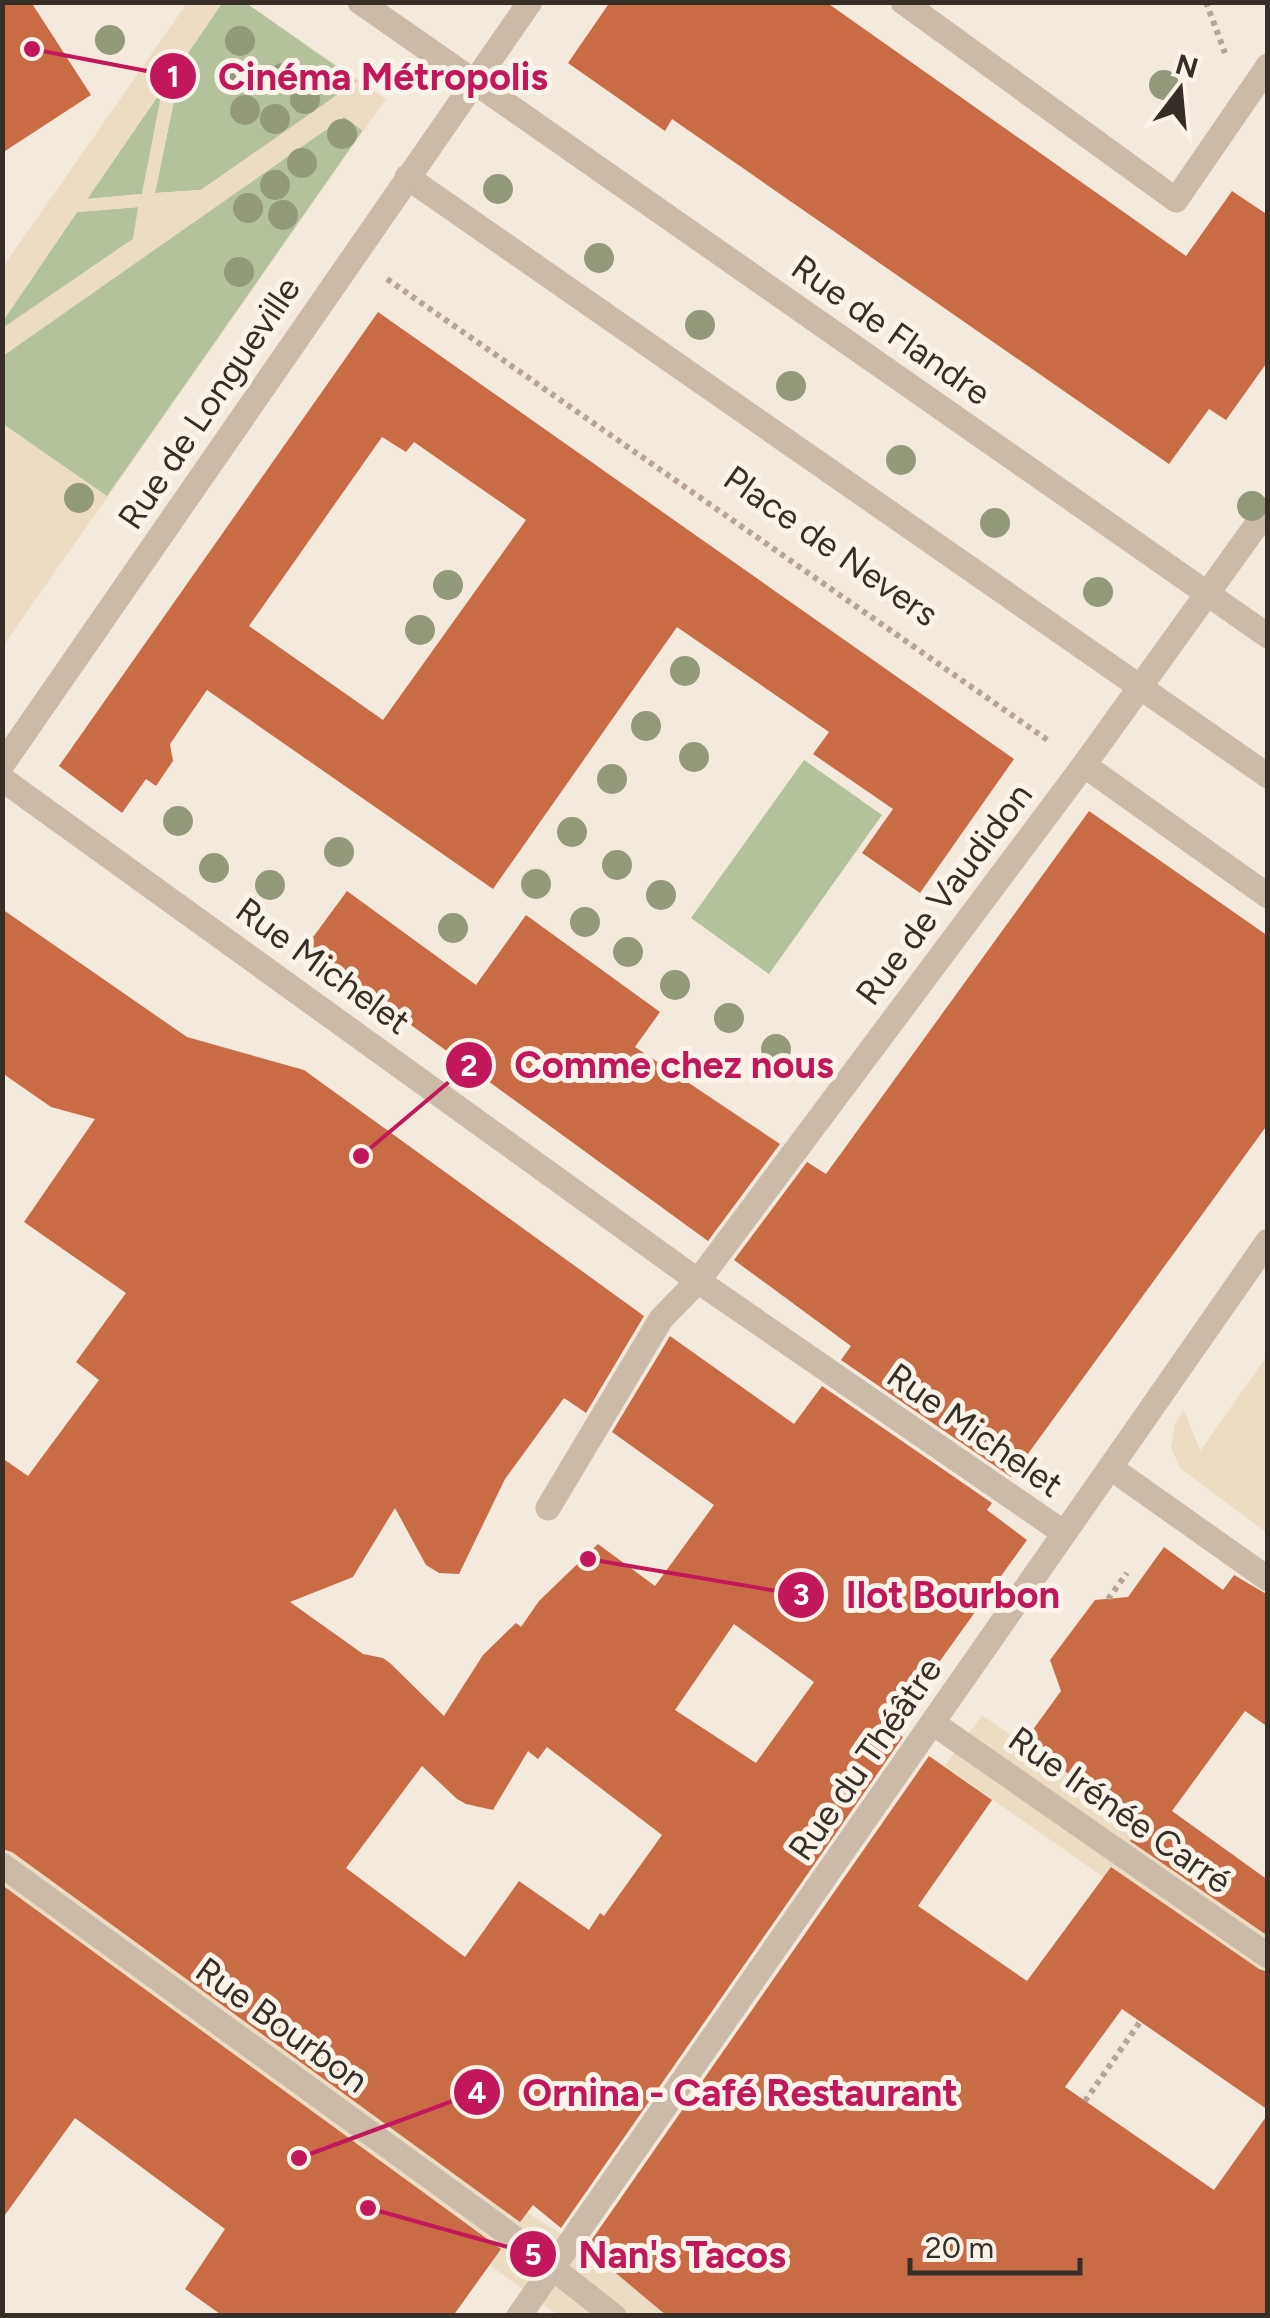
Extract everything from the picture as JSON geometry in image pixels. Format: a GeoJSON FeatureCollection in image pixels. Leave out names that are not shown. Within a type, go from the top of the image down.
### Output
{"type":"FeatureCollection","features":[{"type":"Feature","properties":{"kind":"street","name":"Rue de Flandre"},"geometry":{"type":"LineString","coordinates":[[360,2],[1268,636]]}},
{"type":"Feature","properties":{"kind":"street","name":"Rue de Longueville"},"geometry":{"type":"LineString","coordinates":[[2,765],[530,2]]}},
{"type":"Feature","properties":{"kind":"street"},"geometry":{"type":"LineString","coordinates":[[903,2],[1176,200],[1268,66]]}},
{"type":"Feature","properties":{"kind":"street"},"geometry":{"type":"LineString","coordinates":[[407,177],[1268,776]]}},
{"type":"Feature","properties":{"kind":"street","name":"Rue de Vaudidon"},"geometry":{"type":"LineString","coordinates":[[698,1282],[1084,765],[1268,509]]}},
{"type":"Feature","properties":{"kind":"street"},"geometry":{"type":"LineString","coordinates":[[1084,765],[1268,896]]}},
{"type":"Feature","properties":{"kind":"street","name":"Rue Michelet"},"geometry":{"type":"LineString","coordinates":[[2,779],[698,1282],[1064,1533]]}},
{"type":"Feature","properties":{"kind":"street","name":"Rue du Théâtre"},"geometry":{"type":"LineString","coordinates":[[519,2316],[1268,1241]]}},
{"type":"Feature","properties":{"kind":"street"},"geometry":{"type":"LineString","coordinates":[[548,1508],[661,1319],[698,1282]]}},
{"type":"Feature","properties":{"kind":"street"},"geometry":{"type":"LineString","coordinates":[[1111,1468],[1268,1579]]}},
{"type":"Feature","properties":{"kind":"street","name":"Rue Irénée Carré"},"geometry":{"type":"LineString","coordinates":[[933,1723],[1268,1956]]}},
{"type":"Feature","properties":{"kind":"street","name":"Rue Bourbon"},"geometry":{"type":"LineString","coordinates":[[2,1865],[554,2268],[614,2316]]}},
{"type":"Feature","properties":{"kind":"path","name":"Place de Nevers"},"geometry":{"type":"LineString","coordinates":[[353,256],[1084,765]]}},
{"type":"Feature","properties":{"kind":"path"},"geometry":{"type":"LineString","coordinates":[[1108,1599],[1127,1573]]}},
{"type":"Feature","properties":{"kind":"path"},"geometry":{"type":"LineString","coordinates":[[1085,2100],[1140,2022]]}},
{"type":"Feature","properties":{"kind":"green space"},"geometry":{"type":"Polygon","coordinates":[[[222,3],[246,3],[358,81],[201,190],[155,193],[182,62],[222,3]]]}},
{"type":"Feature","properties":{"kind":"green space"},"geometry":{"type":"Polygon","coordinates":[[[164,87],[142,194],[87,199],[164,87]]]}},
{"type":"Feature","properties":{"kind":"green space"},"geometry":{"type":"Polygon","coordinates":[[[344,117],[363,130],[107,497],[3,424],[2,356],[344,117]]]}},
{"type":"Feature","properties":{"kind":"green space"},"geometry":{"type":"Polygon","coordinates":[[[139,207],[133,239],[3,328],[3,321],[77,212],[139,207]]]}},
{"type":"Feature","properties":{"kind":"green space"},"geometry":{"type":"Polygon","coordinates":[[[804,760],[882,815],[769,974],[691,918],[804,760]]]}},
{"type":"Feature","properties":{"kind":"shaded area"},"geometry":{"type":"Polygon","coordinates":[[[187,3],[222,3],[182,62],[155,193],[201,190],[357,81],[246,3],[386,99],[3,646],[3,424],[107,496],[363,131],[344,117],[3,356],[3,328],[133,239],[138,207],[77,212],[3,321],[3,267],[187,3]],[[162,90],[88,199],[142,194],[162,90]]]}},
{"type":"Feature","properties":{"kind":"shaded area"},"geometry":{"type":"Polygon","coordinates":[[[1267,1356],[1266,1532],[1181,1469],[1171,1448],[1175,1424],[1184,1410],[1200,1451],[1267,1356]]]}},
{"type":"Feature","properties":{"kind":"shaded area"},"geometry":{"type":"Polygon","coordinates":[[[982,1715],[1267,1914],[1267,1992],[945,1766],[982,1715]]]}},
{"type":"Feature","properties":{"kind":"shaded area"},"geometry":{"type":"Polygon","coordinates":[[[3,1832],[533,2216],[595,2256],[669,2315],[558,2315],[3,1910],[3,1832]]]}},
{"type":"Feature","properties":{"kind":"building"},"geometry":{"type":"Polygon","coordinates":[[[2,2],[31,2],[91,95],[2,153],[2,2]]]}},
{"type":"Feature","properties":{"kind":"building"},"geometry":{"type":"Polygon","coordinates":[[[610,2],[826,2],[1186,256],[1232,191],[1268,215],[1268,361],[1226,420],[1209,409],[1169,464],[672,119],[665,131],[568,63],[610,2]]]}},
{"type":"Feature","properties":{"kind":"building"},"geometry":{"type":"Polygon","coordinates":[[[378,312],[1014,759],[920,893],[862,853],[893,809],[813,754],[829,732],[677,627],[493,889],[207,690],[170,744],[173,761],[156,786],[146,779],[122,813],[59,766],[378,312]],[[382,437],[249,626],[383,720],[526,520],[414,442],[406,452],[382,437]]]}},
{"type":"Feature","properties":{"kind":"building"},"geometry":{"type":"Polygon","coordinates":[[[1089,811],[1268,936],[1268,1124],[1011,1477],[841,1360],[851,1346],[734,1260],[807,1162],[826,1174],[1089,811]]]}},
{"type":"Feature","properties":{"kind":"building"},"geometry":{"type":"Polygon","coordinates":[[[347,891],[476,985],[526,915],[660,1012],[635,1047],[780,1144],[708,1241],[305,948],[347,891]]]}},
{"type":"Feature","properties":{"kind":"building"},"geometry":{"type":"Polygon","coordinates":[[[2,909],[187,1037],[304,1070],[644,1316],[586,1413],[564,1398],[505,1479],[459,1574],[439,1573],[426,1565],[395,1508],[353,1577],[290,1602],[363,1654],[390,1663],[444,1716],[483,1655],[516,1623],[521,1627],[539,1601],[598,1544],[655,1586],[714,1505],[612,1432],[670,1336],[794,1424],[822,1386],[992,1503],[987,1510],[1027,1540],[937,1665],[941,1668],[895,1732],[903,1737],[561,2228],[533,2205],[520,2222],[12,1852],[2,1849],[2,1458],[28,1476],[99,1380],[76,1362],[126,1293],[24,1222],[95,1119],[51,1107],[2,1073],[2,909]],[[734,1624],[675,1710],[756,1763],[814,1682],[734,1624]],[[547,1747],[538,1759],[528,1751],[493,1810],[457,1799],[422,1766],[346,1868],[465,1957],[519,1881],[589,1930],[600,1913],[604,1916],[662,1835],[547,1747]]]}},
{"type":"Feature","properties":{"kind":"building"},"geometry":{"type":"Polygon","coordinates":[[[1164,1547],[1223,1590],[1234,1575],[1268,1595],[1268,1727],[1245,1711],[1172,1811],[1268,1880],[1268,1936],[1130,1841],[1141,1826],[1024,1742],[1061,1691],[1050,1660],[1095,1600],[1128,1597],[1164,1547]]]}},
{"type":"Feature","properties":{"kind":"building"},"geometry":{"type":"Polygon","coordinates":[[[929,1756],[992,1800],[918,1906],[1027,1981],[1111,1867],[1268,1972],[1268,2110],[1122,2009],[1065,2087],[1214,2190],[1268,2114],[1268,2316],[667,2316],[586,2248],[929,1756]]]}},
{"type":"Feature","properties":{"kind":"building"},"geometry":{"type":"Polygon","coordinates":[[[2,1885],[501,2249],[453,2316],[223,2316],[185,2289],[225,2229],[75,2118],[2,2219],[2,1885]]]}},
{"type":"Feature","properties":{"kind":"place","name":"Cinéma Métropolis"},"geometry":{"type":"Point","coordinates":[32,49]}},
{"type":"Feature","properties":{"kind":"place","name":"Comme chez nous"},"geometry":{"type":"Point","coordinates":[361,1156]}},
{"type":"Feature","properties":{"kind":"place","name":"Ilot Bourbon"},"geometry":{"type":"Point","coordinates":[588,1559]}},
{"type":"Feature","properties":{"kind":"place","name":"Ornina - Café Restaurant"},"geometry":{"type":"Point","coordinates":[299,2158]}},
{"type":"Feature","properties":{"kind":"place","name":"Nan's Tacos"},"geometry":{"type":"Point","coordinates":[368,2208]}}]}
